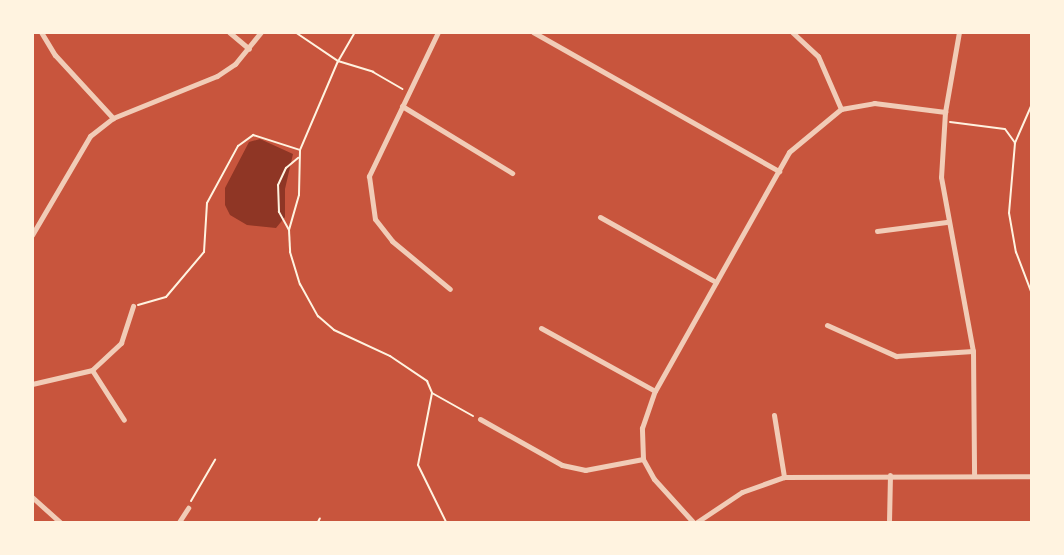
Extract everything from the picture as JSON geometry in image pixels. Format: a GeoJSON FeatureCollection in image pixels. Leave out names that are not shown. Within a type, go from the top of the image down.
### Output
{"type":"FeatureCollection","features":[{"type":"Feature","properties":{"kind":"street"},"geometry":{"type":"LineString","coordinates":[[41,32],[54,55],[113,118]]}},
{"type":"Feature","properties":{"kind":"street"},"geometry":{"type":"LineString","coordinates":[[229,32],[248,49]]}},
{"type":"Feature","properties":{"kind":"street"},"geometry":{"type":"LineString","coordinates":[[32,235],[77,153],[113,118],[216,76],[248,49],[261,32]]}},
{"type":"Feature","properties":{"kind":"street"},"geometry":{"type":"LineString","coordinates":[[438,32],[369,176],[375,219],[392,241],[450,289]]}},
{"type":"Feature","properties":{"kind":"street"},"geometry":{"type":"LineString","coordinates":[[532,32],[779,171]]}},
{"type":"Feature","properties":{"kind":"street"},"geometry":{"type":"LineString","coordinates":[[792,32],[818,56],[841,110]]}},
{"type":"Feature","properties":{"kind":"street"},"geometry":{"type":"LineString","coordinates":[[959,32],[946,112],[941,177],[946,222],[973,350],[974,475]]}},
{"type":"Feature","properties":{"kind":"street"},"geometry":{"type":"LineString","coordinates":[[693,522],[654,479],[643,458],[642,428],[655,391],[779,171],[803,136],[841,110],[874,103],[946,112]]}},
{"type":"Feature","properties":{"kind":"street"},"geometry":{"type":"LineString","coordinates":[[402,106],[512,173]]}},
{"type":"Feature","properties":{"kind":"street"},"geometry":{"type":"LineString","coordinates":[[600,217],[716,282]]}},
{"type":"Feature","properties":{"kind":"street"},"geometry":{"type":"LineString","coordinates":[[877,231],[946,222]]}},
{"type":"Feature","properties":{"kind":"street"},"geometry":{"type":"LineString","coordinates":[[32,384],[92,370],[121,342],[134,306]]}},
{"type":"Feature","properties":{"kind":"street"},"geometry":{"type":"LineString","coordinates":[[827,324],[896,356],[973,350]]}},
{"type":"Feature","properties":{"kind":"street"},"geometry":{"type":"LineString","coordinates":[[541,328],[655,391]]}},
{"type":"Feature","properties":{"kind":"street"},"geometry":{"type":"LineString","coordinates":[[92,370],[124,420]]}},
{"type":"Feature","properties":{"kind":"street"},"geometry":{"type":"LineString","coordinates":[[774,414],[784,477]]}},
{"type":"Feature","properties":{"kind":"street"},"geometry":{"type":"LineString","coordinates":[[480,419],[562,465],[585,470],[643,458]]}},
{"type":"Feature","properties":{"kind":"street"},"geometry":{"type":"LineString","coordinates":[[888,522],[890,475]]}},
{"type":"Feature","properties":{"kind":"street"},"geometry":{"type":"LineString","coordinates":[[697,522],[742,492],[784,477],[890,475],[1032,476]]}},
{"type":"Feature","properties":{"kind":"street"},"geometry":{"type":"LineString","coordinates":[[32,497],[60,522]]}},
{"type":"Feature","properties":{"kind":"street"},"geometry":{"type":"LineString","coordinates":[[179,522],[188,508]]}},
{"type":"Feature","properties":{"kind":"path"},"geometry":{"type":"LineString","coordinates":[[295,32],[340,62],[373,72],[409,92]]}},
{"type":"Feature","properties":{"kind":"path"},"geometry":{"type":"LineString","coordinates":[[290,230],[299,196],[298,158],[300,150],[340,62],[356,32]]}},
{"type":"Feature","properties":{"kind":"path"},"geometry":{"type":"LineString","coordinates":[[1032,104],[1015,143],[1010,213],[1016,252],[1032,294]]}},
{"type":"Feature","properties":{"kind":"path"},"geometry":{"type":"LineString","coordinates":[[945,122],[1005,129],[1015,143]]}},
{"type":"Feature","properties":{"kind":"path"},"geometry":{"type":"LineString","coordinates":[[134,306],[166,297],[204,252],[207,203],[238,146],[253,135],[300,150]]}},
{"type":"Feature","properties":{"kind":"path"},"geometry":{"type":"LineString","coordinates":[[298,158],[286,168],[278,185],[279,212],[290,230],[300,284],[318,316],[334,330],[390,356],[427,381],[432,393],[418,465],[446,522]]}},
{"type":"Feature","properties":{"kind":"path"},"geometry":{"type":"LineString","coordinates":[[432,393],[480,419]]}},
{"type":"Feature","properties":{"kind":"path"},"geometry":{"type":"LineString","coordinates":[[188,508],[215,460]]}},
{"type":"Feature","properties":{"kind":"path"},"geometry":{"type":"LineString","coordinates":[[318,522],[320,518]]}},
{"type":"Feature","properties":{"kind":"shaded area"},"geometry":{"type":"Polygon","coordinates":[[[260,139],[293,154],[285,189],[285,217],[276,228],[247,225],[230,215],[225,205],[225,188],[249,142],[260,139]]]}}]}
